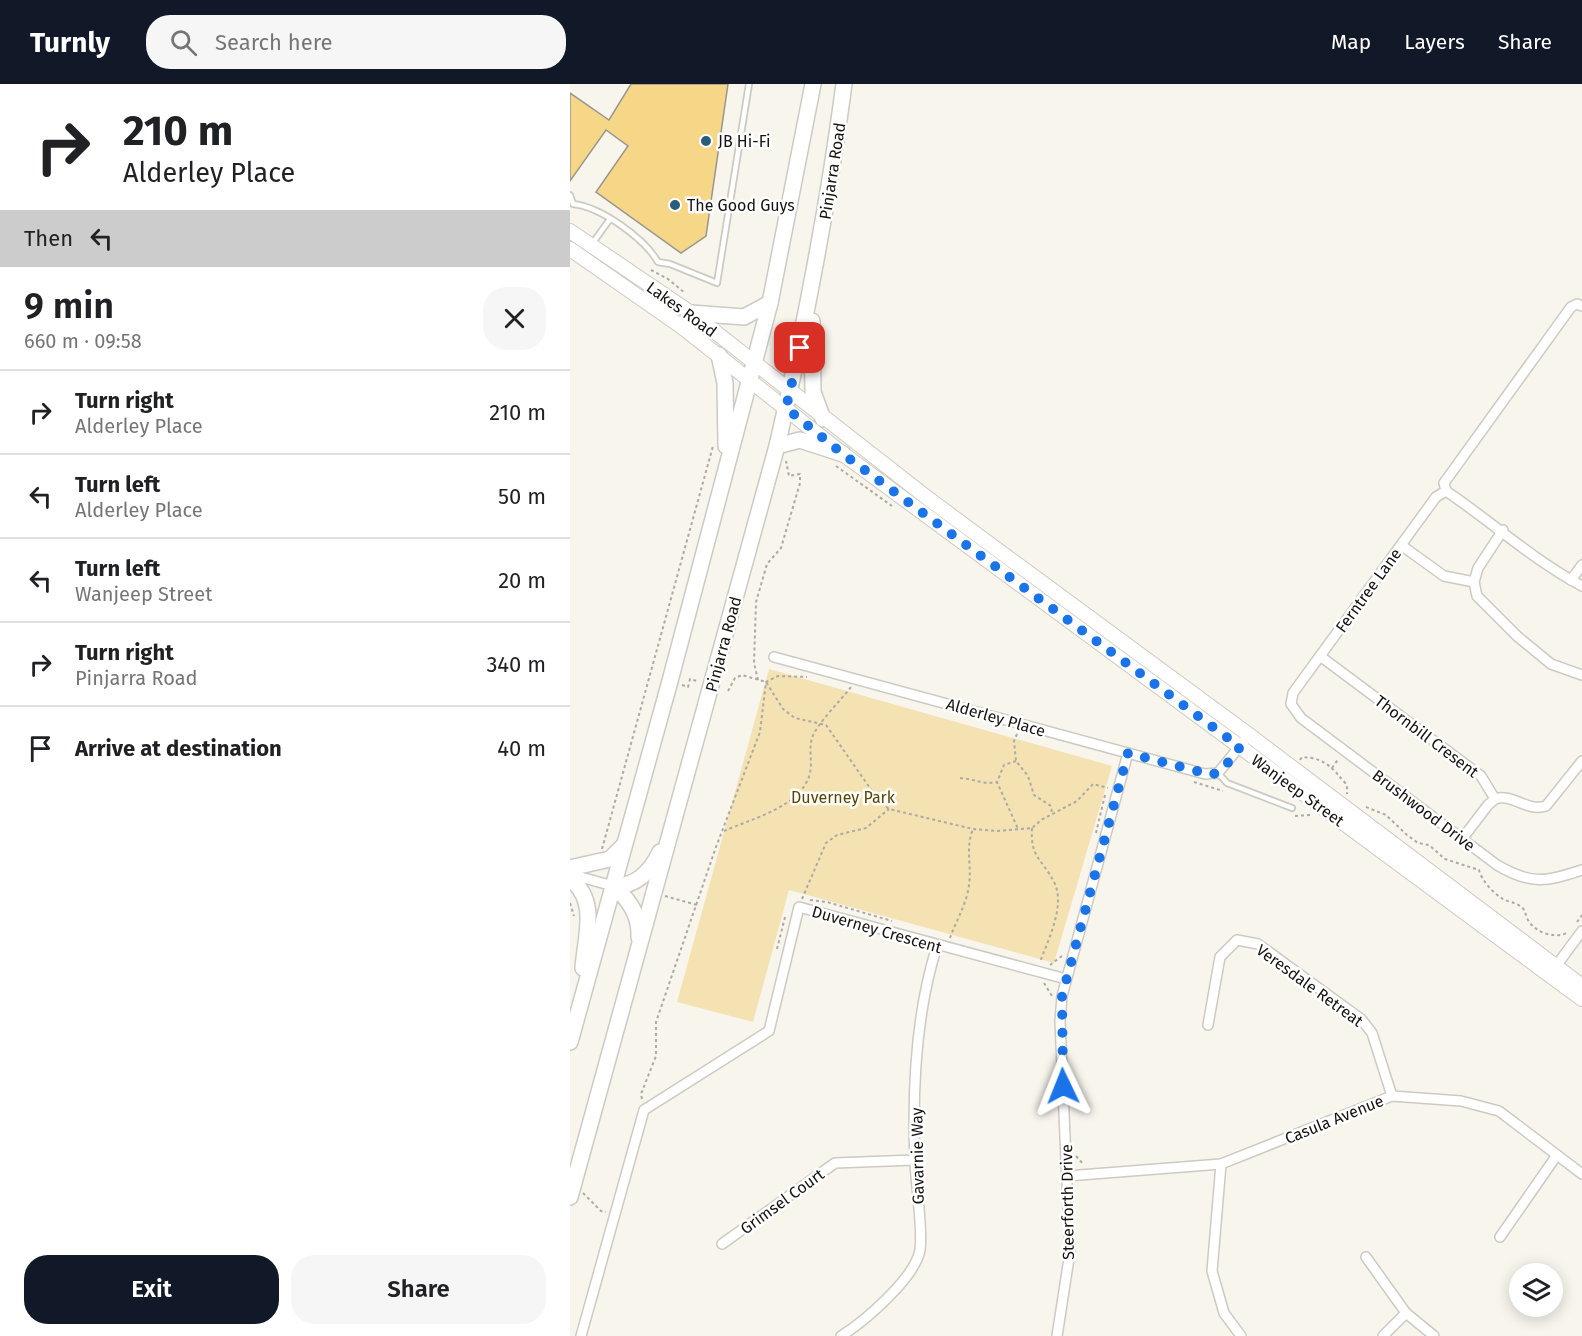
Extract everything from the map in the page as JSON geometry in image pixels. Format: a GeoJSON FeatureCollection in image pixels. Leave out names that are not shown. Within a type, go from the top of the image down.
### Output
{"type":"FeatureCollection","features":[{"type":"Feature","properties":{"kind":"main road","name":"Pinjarra Road"},"geometry":{"type":"LineString","coordinates":[[571,1194],[673,825],[783,450],[787,400],[829,196],[844,84]]}},
{"type":"Feature","properties":{"kind":"main road","name":"Pinjarra Road"},"geometry":{"type":"LineString","coordinates":[[570,1042],[770,303],[813,86]]}},
{"type":"Feature","properties":{"kind":"main road","name":"Lakes Road"},"geometry":{"type":"LineString","coordinates":[[570,231],[691,313],[753,364],[787,400]]}},
{"type":"Feature","properties":{"kind":"main road","name":"Lakes Road"},"geometry":{"type":"LineString","coordinates":[[570,249],[719,356],[749,381],[787,400]]}},
{"type":"Feature","properties":{"kind":"main road"},"geometry":{"type":"LineString","coordinates":[[813,282],[812,383],[815,401],[823,419]]}},
{"type":"Feature","properties":{"kind":"main road"},"geometry":{"type":"LineString","coordinates":[[691,313],[744,317],[761,310],[770,303]]}},
{"type":"Feature","properties":{"kind":"main road"},"geometry":{"type":"LineString","coordinates":[[719,356],[725,383],[727,430],[724,478]]}},
{"type":"Feature","properties":{"kind":"main road","name":"Wanjeep Street"},"geometry":{"type":"LineString","coordinates":[[787,400],[823,419],[925,506],[1240,747],[1552,971],[1582,986]]}},
{"type":"Feature","properties":{"kind":"main road","name":"Wanjeep Street"},"geometry":{"type":"LineString","coordinates":[[787,400],[837,458],[925,506],[1249,735],[1552,971],[1582,999]]}},
{"type":"Feature","properties":{"kind":"main road"},"geometry":{"type":"LineString","coordinates":[[783,450],[800,440],[837,458]]}},
{"type":"Feature","properties":{"kind":"main road"},"geometry":{"type":"LineString","coordinates":[[613,886],[628,885],[649,871],[673,825]]}},
{"type":"Feature","properties":{"kind":"main road"},"geometry":{"type":"LineString","coordinates":[[570,868],[610,859],[620,851],[625,841]]}},
{"type":"Feature","properties":{"kind":"main road"},"geometry":{"type":"LineString","coordinates":[[570,879],[584,896],[588,913],[581,1004]]}},
{"type":"Feature","properties":{"kind":"main road"},"geometry":{"type":"LineString","coordinates":[[613,886],[627,900],[639,921],[638,951]]}},
{"type":"Feature","properties":{"kind":"street"},"geometry":{"type":"LineString","coordinates":[[1582,306],[1577,304],[1570,307],[1444,483],[1446,491],[1503,530],[1528,552],[1582,586]]}},
{"type":"Feature","properties":{"kind":"street","name":"Ferntree Lane"},"geometry":{"type":"LineString","coordinates":[[1293,693],[1436,497],[1446,491]]}},
{"type":"Feature","properties":{"kind":"street"},"geometry":{"type":"LineString","coordinates":[[1503,530],[1478,568],[1474,582],[1477,596],[1516,636],[1551,664],[1582,675]]}},
{"type":"Feature","properties":{"kind":"street"},"geometry":{"type":"LineString","coordinates":[[1401,545],[1444,576],[1474,582]]}},
{"type":"Feature","properties":{"kind":"street"},"geometry":{"type":"LineString","coordinates":[[1571,580],[1582,565]]}},
{"type":"Feature","properties":{"kind":"street","name":"Thornbill Cresent"},"geometry":{"type":"LineString","coordinates":[[1320,656],[1481,776],[1495,799]]}},
{"type":"Feature","properties":{"kind":"street","name":"Alderley Place"},"geometry":{"type":"LineString","coordinates":[[774,657],[1205,774],[1218,773]]}},
{"type":"Feature","properties":{"kind":"street","name":"Brushwood Drive"},"geometry":{"type":"LineString","coordinates":[[1293,693],[1291,704],[1301,718],[1462,839],[1516,876],[1536,881],[1557,880],[1582,870]]}},
{"type":"Feature","properties":{"kind":"street"},"geometry":{"type":"LineString","coordinates":[[1218,773],[1249,735]]}},
{"type":"Feature","properties":{"kind":"street","name":"Steerforth Drive"},"geometry":{"type":"LineString","coordinates":[[1058,1336],[1070,1252],[1060,1021],[1066,980],[1128,753]]}},
{"type":"Feature","properties":{"kind":"street"},"geometry":{"type":"LineString","coordinates":[[1462,839],[1488,804],[1495,799],[1506,797],[1528,807],[1546,806],[1582,761]]}},
{"type":"Feature","properties":{"kind":"street"},"geometry":{"type":"LineString","coordinates":[[570,874],[613,886]]}},
{"type":"Feature","properties":{"kind":"street","name":"Duverney Crescent"},"geometry":{"type":"LineString","coordinates":[[644,1110],[769,1031],[799,907],[1066,980]]}},
{"type":"Feature","properties":{"kind":"street"},"geometry":{"type":"LineString","coordinates":[[1552,971],[1579,927]]}},
{"type":"Feature","properties":{"kind":"street","name":"Veresdale Retreat"},"geometry":{"type":"LineString","coordinates":[[1208,1025],[1220,957],[1237,940],[1258,944],[1361,1019],[1372,1033],[1392,1096]]}},
{"type":"Feature","properties":{"kind":"street","name":"Gavarnie Way"},"geometry":{"type":"LineString","coordinates":[[841,1336],[859,1325],[898,1289],[920,1251],[915,1160],[918,1033],[930,970],[942,947]]}},
{"type":"Feature","properties":{"kind":"street","name":"Casula Avenue"},"geometry":{"type":"LineString","coordinates":[[1067,1176],[1221,1164],[1392,1096],[1461,1101],[1499,1112],[1582,1174]]}},
{"type":"Feature","properties":{"kind":"street"},"geometry":{"type":"LineString","coordinates":[[581,1336],[644,1110]]}},
{"type":"Feature","properties":{"kind":"street"},"geometry":{"type":"LineString","coordinates":[[1500,1237],[1557,1155]]}},
{"type":"Feature","properties":{"kind":"street","name":"Grimsel Court"},"geometry":{"type":"LineString","coordinates":[[722,1244],[835,1163],[915,1160]]}},
{"type":"Feature","properties":{"kind":"street"},"geometry":{"type":"LineString","coordinates":[[1221,1164],[1212,1271],[1224,1313],[1241,1336]]}},
{"type":"Feature","properties":{"kind":"street"},"geometry":{"type":"LineString","coordinates":[[1365,1257],[1406,1313],[1434,1336]]}},
{"type":"Feature","properties":{"kind":"street"},"geometry":{"type":"LineString","coordinates":[[1383,1336],[1406,1313]]}},
{"type":"Feature","properties":{"kind":"lane"},"geometry":{"type":"LineString","coordinates":[[570,195],[573,204],[590,206],[650,248],[658,262],[670,264],[717,283],[749,84]]}},
{"type":"Feature","properties":{"kind":"lane"},"geometry":{"type":"LineString","coordinates":[[591,246],[610,219]]}},
{"type":"Feature","properties":{"kind":"lane","name":"Alderley Place"},"geometry":{"type":"LineString","coordinates":[[1218,773],[1227,783],[1292,808]]}},
{"type":"Feature","properties":{"kind":"path"},"geometry":{"type":"LineString","coordinates":[[645,268],[672,282],[687,295]]}},
{"type":"Feature","properties":{"kind":"path"},"geometry":{"type":"LineString","coordinates":[[672,282],[676,273]]}},
{"type":"Feature","properties":{"kind":"path"},"geometry":{"type":"LineString","coordinates":[[600,854],[715,439]]}},
{"type":"Feature","properties":{"kind":"path"},"geometry":{"type":"LineString","coordinates":[[758,680],[754,663],[756,602],[767,564],[782,548],[800,483],[800,474],[789,476],[783,450]]}},
{"type":"Feature","properties":{"kind":"path"},"geometry":{"type":"LineString","coordinates":[[837,458],[895,508]]}},
{"type":"Feature","properties":{"kind":"path"},"geometry":{"type":"LineString","coordinates":[[728,691],[735,678],[742,675],[766,682],[783,709],[795,718],[826,725],[879,801],[889,808],[974,829],[997,831],[1032,828],[1077,801],[1093,784],[1117,790]]}},
{"type":"Feature","properties":{"kind":"path"},"geometry":{"type":"LineString","coordinates":[[724,831],[788,802],[799,794],[808,779],[811,739],[820,724],[858,678]]}},
{"type":"Feature","properties":{"kind":"path"},"geometry":{"type":"LineString","coordinates":[[679,684],[688,687],[690,679],[697,681]]}},
{"type":"Feature","properties":{"kind":"path"},"geometry":{"type":"LineString","coordinates":[[644,1110],[641,1094],[656,1056],[656,1023],[716,847],[760,732],[766,682]]}},
{"type":"Feature","properties":{"kind":"path"},"geometry":{"type":"LineString","coordinates":[[1022,725],[1014,741],[1016,761],[1028,776],[1034,795],[1051,807],[1052,814]]}},
{"type":"Feature","properties":{"kind":"path"},"geometry":{"type":"LineString","coordinates":[[1298,764],[1302,757],[1318,758],[1330,766],[1347,784],[1347,795]]}},
{"type":"Feature","properties":{"kind":"path"},"geometry":{"type":"LineString","coordinates":[[1016,761],[1004,765],[998,782],[1018,829]]}},
{"type":"Feature","properties":{"kind":"path"},"geometry":{"type":"LineString","coordinates":[[960,778],[972,778],[984,784],[998,782]]}},
{"type":"Feature","properties":{"kind":"path"},"geometry":{"type":"LineString","coordinates":[[1184,780],[1230,793]]}},
{"type":"Feature","properties":{"kind":"path"},"geometry":{"type":"LineString","coordinates":[[1359,804],[1386,815],[1407,835],[1418,843],[1429,845],[1444,860],[1479,870],[1485,884],[1502,899],[1520,905],[1525,910],[1527,920],[1537,929],[1550,935],[1560,936],[1570,932]]}},
{"type":"Feature","properties":{"kind":"path"},"geometry":{"type":"LineString","coordinates":[[889,808],[866,828],[837,835],[826,843],[801,901],[814,899],[893,921]]}},
{"type":"Feature","properties":{"kind":"path"},"geometry":{"type":"LineString","coordinates":[[1030,961],[1040,964],[1057,907],[1055,884],[1031,845],[1032,828]]}},
{"type":"Feature","properties":{"kind":"path"},"geometry":{"type":"LineString","coordinates":[[942,947],[950,938],[970,884],[968,841],[974,829]]}},
{"type":"Feature","properties":{"kind":"path"},"geometry":{"type":"LineString","coordinates":[[665,896],[697,905]]}},
{"type":"Feature","properties":{"kind":"path"},"geometry":{"type":"LineString","coordinates":[[776,955],[783,921],[789,911]]}},
{"type":"Feature","properties":{"kind":"path"},"geometry":{"type":"LineString","coordinates":[[1579,927],[1582,915]]}},
{"type":"Feature","properties":{"kind":"path"},"geometry":{"type":"LineString","coordinates":[[941,935],[960,940]]}},
{"type":"Feature","properties":{"kind":"path"},"geometry":{"type":"LineString","coordinates":[[571,1194],[583,1193],[601,1211],[607,1213]]}},
{"type":"Feature","properties":{"kind":"green space","name":"Duverney Park"},"geometry":{"type":"Polygon","coordinates":[[[769,669],[1112,766],[1054,963],[789,890],[753,1022],[677,1002],[769,669]]]}},
{"type":"Feature","properties":{"kind":"building"},"geometry":{"type":"Polygon","coordinates":[[[631,84],[728,84],[706,236],[681,253],[596,192],[628,146],[606,130],[570,181],[570,93],[609,120],[631,84]]]}},
{"type":"Feature","properties":{"kind":"place","name":"JB Hi-Fi"},"geometry":{"type":"Point","coordinates":[706,141]}},
{"type":"Feature","properties":{"kind":"place","name":"The Good Guys"},"geometry":{"type":"Point","coordinates":[675,205]}},
{"type":"Feature","properties":{"kind":"route"},"geometry":{"type":"LineString","coordinates":[[800,348],[786,408],[843,454],[1240,747],[1223,769],[1212,775],[1128,753],[1062,996],[1060,1021],[1063,1086]]}}]}
